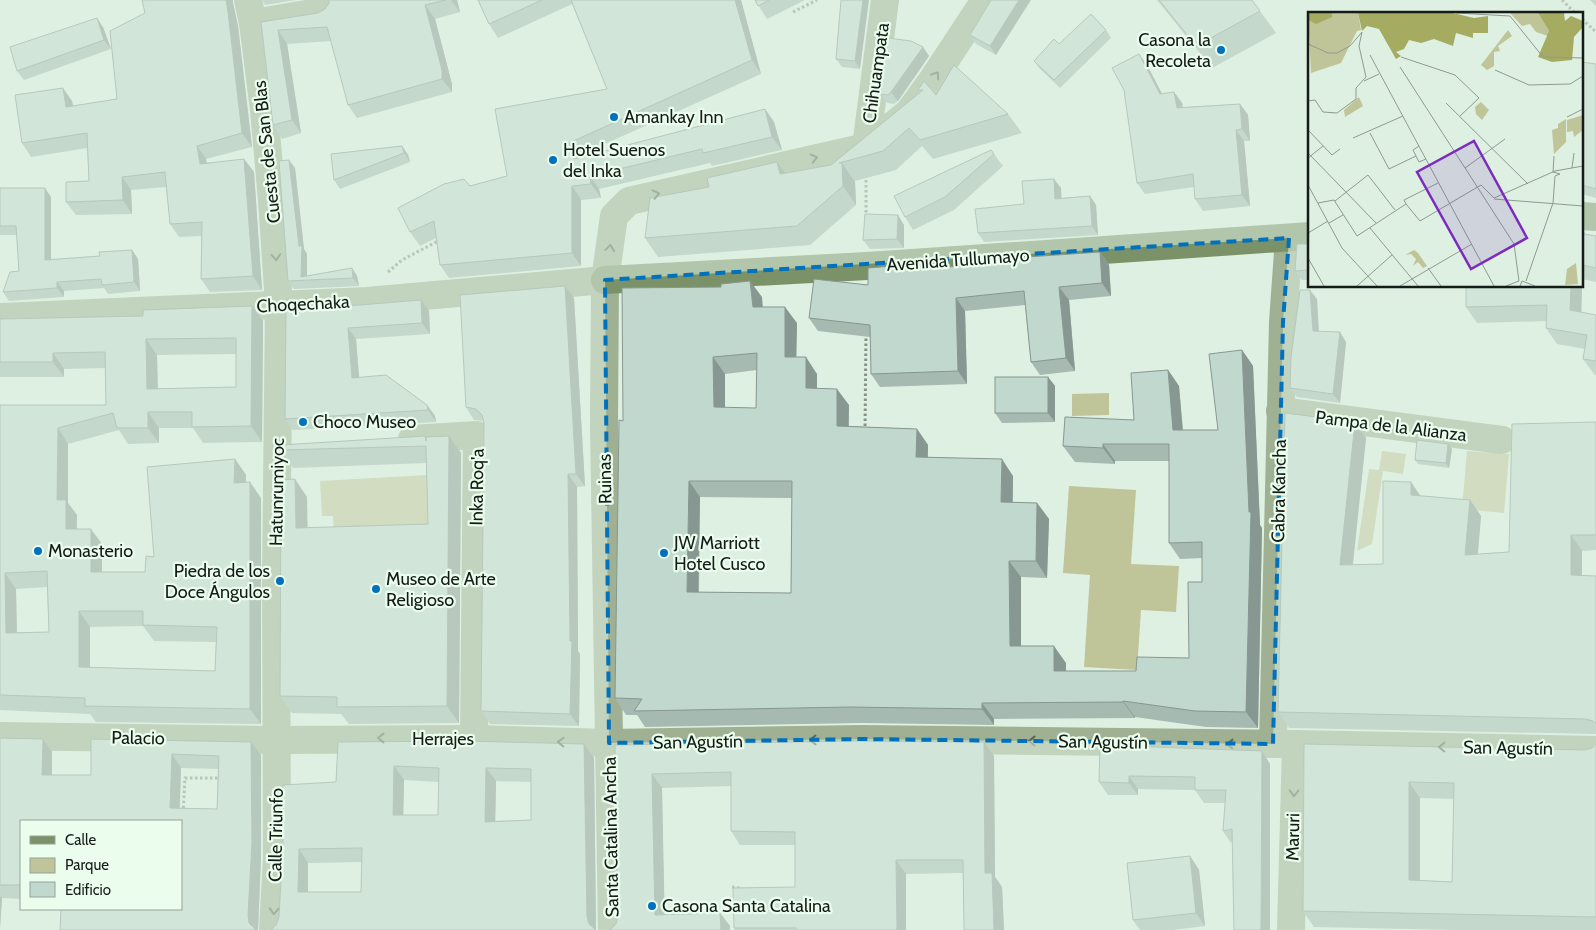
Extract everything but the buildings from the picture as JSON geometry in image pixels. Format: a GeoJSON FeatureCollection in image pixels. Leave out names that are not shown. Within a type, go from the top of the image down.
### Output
{"type":"FeatureCollection","features":[{"type":"Feature","properties":{"kind":"street","name":"Chihuampata"},"geometry":{"type":"LineString","coordinates":[[866,147],[886,0]]}},
{"type":"Feature","properties":{"kind":"street"},"geometry":{"type":"LineString","coordinates":[[866,147],[909,112],[934,79],[985,0]]}},
{"type":"Feature","properties":{"kind":"street"},"geometry":{"type":"LineString","coordinates":[[250,11],[324,11]]}},
{"type":"Feature","properties":{"kind":"street","name":"Cuesta de San Blas"},"geometry":{"type":"LineString","coordinates":[[250,11],[264,110],[280,305]]}},
{"type":"Feature","properties":{"kind":"street","name":"Ruinas"},"geometry":{"type":"LineString","coordinates":[[610,743],[604,423],[605,280],[614,216],[629,201],[866,147]]}},
{"type":"Feature","properties":{"kind":"street","name":"Avenida Tullumayo"},"geometry":{"type":"LineString","coordinates":[[605,280],[867,266],[1299,237]]}},
{"type":"Feature","properties":{"kind":"street","name":"Cabra Kancha"},"geometry":{"type":"LineString","coordinates":[[1284,744],[1280,411],[1283,322],[1299,237]]}},
{"type":"Feature","properties":{"kind":"street","name":"Choqechaka"},"geometry":{"type":"LineString","coordinates":[[0,317],[367,301],[605,280]]}},
{"type":"Feature","properties":{"kind":"street","name":"Hatunrumiyoc"},"geometry":{"type":"LineString","coordinates":[[276,740],[276,580],[288,446],[280,305]]}},
{"type":"Feature","properties":{"kind":"street","name":"Pampa de la Alianza"},"geometry":{"type":"LineString","coordinates":[[1280,411],[1502,440]]}},
{"type":"Feature","properties":{"kind":"street","name":"Inka Roq'a"},"geometry":{"type":"LineString","coordinates":[[388,440],[477,435],[474,739]]}},
{"type":"Feature","properties":{"kind":"street","name":"Palacio"},"geometry":{"type":"LineString","coordinates":[[0,736],[276,740]]}},
{"type":"Feature","properties":{"kind":"street","name":"Herrajes"},"geometry":{"type":"LineString","coordinates":[[276,740],[474,739],[610,743]]}},
{"type":"Feature","properties":{"kind":"street","name":"San Agustín"},"geometry":{"type":"LineString","coordinates":[[610,743],[862,739],[1596,750]]}},
{"type":"Feature","properties":{"kind":"street","name":"Calle Triunfo"},"geometry":{"type":"LineString","coordinates":[[273,930],[277,857],[276,740]]}},
{"type":"Feature","properties":{"kind":"street","name":"Santa Catalina Ancha"},"geometry":{"type":"LineString","coordinates":[[610,743],[612,930]]}},
{"type":"Feature","properties":{"kind":"street","name":"Maruri"},"geometry":{"type":"LineString","coordinates":[[1284,744],[1291,930]]}},
{"type":"Feature","properties":{"kind":"path"},"geometry":{"type":"LineString","coordinates":[[793,12],[817,0]]}},
{"type":"Feature","properties":{"kind":"path"},"geometry":{"type":"LineString","coordinates":[[1562,0],[1574,12]]}},
{"type":"Feature","properties":{"kind":"path"},"geometry":{"type":"LineString","coordinates":[[1584,21],[1596,32]]}},
{"type":"Feature","properties":{"kind":"path"},"geometry":{"type":"LineString","coordinates":[[866,147],[867,266]]}},
{"type":"Feature","properties":{"kind":"path"},"geometry":{"type":"LineString","coordinates":[[367,301],[377,281],[402,260],[448,236]]}},
{"type":"Feature","properties":{"kind":"path"},"geometry":{"type":"LineString","coordinates":[[865,433],[866,325]]}},
{"type":"Feature","properties":{"kind":"path"},"geometry":{"type":"LineString","coordinates":[[185,778],[221,778],[220,790],[219,815],[182,814],[185,778]]}},
{"type":"Feature","properties":{"kind":"path"},"geometry":{"type":"LineString","coordinates":[[732,887],[742,888]]}},
{"type":"Feature","properties":{"kind":"highlighted area"},"geometry":{"type":"Polygon","coordinates":[[[1289,238],[1283,322],[1273,744],[862,739],[609,743],[605,280],[1289,238]]]}},
{"type":"Feature","properties":{"kind":"green space"},"geometry":{"type":"Polygon","coordinates":[[[1109,393],[1109,415],[1072,416],[1072,394],[1109,393]]]}},
{"type":"Feature","properties":{"kind":"green space"},"geometry":{"type":"Polygon","coordinates":[[[1382,451],[1406,454],[1403,474],[1383,471],[1372,544],[1357,551],[1369,469],[1379,470],[1382,451]]]}},
{"type":"Feature","properties":{"kind":"green space"},"geometry":{"type":"Polygon","coordinates":[[[1467,451],[1509,454],[1504,513],[1462,509],[1467,451]]]}},
{"type":"Feature","properties":{"kind":"green space"},"geometry":{"type":"Polygon","coordinates":[[[428,475],[430,535],[334,533],[333,516],[322,516],[320,481],[428,475]]]}},
{"type":"Feature","properties":{"kind":"green space"},"geometry":{"type":"Polygon","coordinates":[[[1069,486],[1136,490],[1131,564],[1179,566],[1176,612],[1141,610],[1137,670],[1084,667],[1090,575],[1063,573],[1069,486]]]}},
{"type":"Feature","properties":{"kind":"place","name":"Casona la Recoleta"},"geometry":{"type":"Point","coordinates":[1221,50]}},
{"type":"Feature","properties":{"kind":"place","name":"Amankay Inn"},"geometry":{"type":"Point","coordinates":[614,117]}},
{"type":"Feature","properties":{"kind":"place","name":"Hotel Suenos del Inka"},"geometry":{"type":"Point","coordinates":[553,160]}},
{"type":"Feature","properties":{"kind":"place","name":"Choco Museo"},"geometry":{"type":"Point","coordinates":[303,422]}},
{"type":"Feature","properties":{"kind":"place","name":"Monasterio"},"geometry":{"type":"Point","coordinates":[38,551]}},
{"type":"Feature","properties":{"kind":"place","name":"JW Marriott Hotel Cusco"},"geometry":{"type":"Point","coordinates":[664,553]}},
{"type":"Feature","properties":{"kind":"place","name":"Piedra de los Doce Ángulos"},"geometry":{"type":"Point","coordinates":[280,581]}},
{"type":"Feature","properties":{"kind":"place","name":"Museo de Arte Religioso"},"geometry":{"type":"Point","coordinates":[376,589]}},
{"type":"Feature","properties":{"kind":"place","name":"Casona Santa Catalina"},"geometry":{"type":"Point","coordinates":[652,906]}}]}
